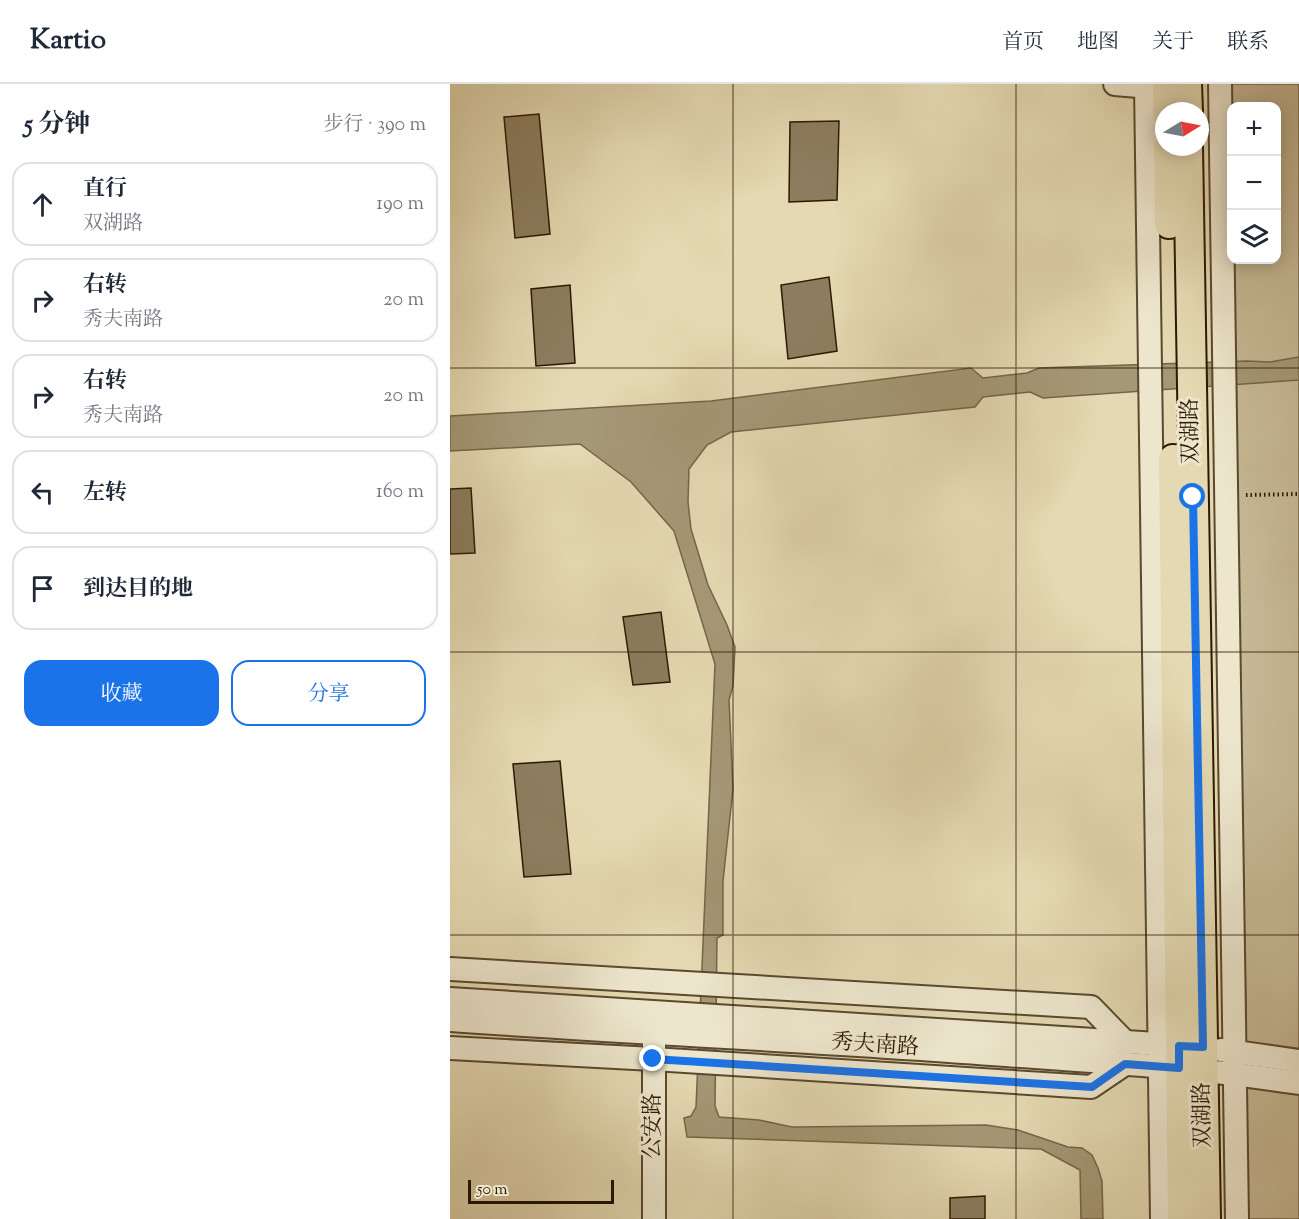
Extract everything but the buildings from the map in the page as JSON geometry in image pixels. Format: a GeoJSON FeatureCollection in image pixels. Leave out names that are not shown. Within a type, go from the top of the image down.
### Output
{"type":"FeatureCollection","features":[{"type":"Feature","properties":{"kind":"main road"},"geometry":{"type":"LineString","coordinates":[[1163,90],[1177,102]]}},
{"type":"Feature","properties":{"kind":"main road","name":"双湖路"},"geometry":{"type":"LineString","coordinates":[[1169,156],[1182,400],[1182,1219]]}},
{"type":"Feature","properties":{"kind":"main road","name":"双湖路"},"geometry":{"type":"LineString","coordinates":[[1181,352],[1188,156]]}},
{"type":"Feature","properties":{"kind":"main road","name":"双湖路"},"geometry":{"type":"LineString","coordinates":[[1181,1057],[1206,1219]]}},
{"type":"Feature","properties":{"kind":"street"},"geometry":{"type":"LineString","coordinates":[[1115,84],[1163,90],[1181,1057],[1162,1219]]}},
{"type":"Feature","properties":{"kind":"street"},"geometry":{"type":"LineString","coordinates":[[1220,84],[1237,1219]]}},
{"type":"Feature","properties":{"kind":"street"},"geometry":{"type":"LineString","coordinates":[[450,969],[1091,1007],[1125,1053],[1092,1087],[450,1048]]}},
{"type":"Feature","properties":{"kind":"street","name":"秀夫南路"},"geometry":{"type":"LineString","coordinates":[[450,999],[1235,1063],[1299,1061]]}},
{"type":"Feature","properties":{"kind":"street","name":"秀夫南路"},"geometry":{"type":"LineString","coordinates":[[450,1020],[654,1034],[854,1044],[1125,1053]]}},
{"type":"Feature","properties":{"kind":"street","name":"公安路"},"geometry":{"type":"LineString","coordinates":[[654,1034],[654,1219]]}},
{"type":"Feature","properties":{"kind":"street","name":"秀夫南路"},"geometry":{"type":"LineString","coordinates":[[1235,1063],[1299,1083]]}},
{"type":"Feature","properties":{"kind":"shaded area"},"geometry":{"type":"Polygon","coordinates":[[[1229,84],[1299,84],[1299,1219],[1246,1219],[1246,1009],[1232,264],[1281,264],[1281,102],[1231,102],[1229,84]]]}},
{"type":"Feature","properties":{"kind":"shaded area"},"geometry":{"type":"Polygon","coordinates":[[[1299,357],[1299,380],[1043,398],[1030,392],[983,397],[975,407],[731,432],[707,445],[689,469],[688,502],[691,529],[708,585],[735,647],[733,686],[729,700],[733,789],[723,881],[723,935],[717,938],[715,1106],[719,1117],[759,1120],[792,1127],[986,1125],[1018,1130],[1068,1147],[1082,1148],[1092,1155],[1102,1181],[1103,1219],[1081,1219],[1080,1170],[1041,1149],[687,1137],[684,1118],[691,1116],[696,1107],[715,664],[674,531],[631,482],[580,444],[450,451],[450,416],[711,401],[971,368],[983,378],[1027,373],[1039,368],[1270,362],[1299,357]]]}},
{"type":"Feature","properties":{"kind":"route"},"geometry":{"type":"LineString","coordinates":[[653,1059],[1092,1087],[1125,1064],[1179,1068],[1179,1046],[1203,1047],[1193,497]]}}]}
